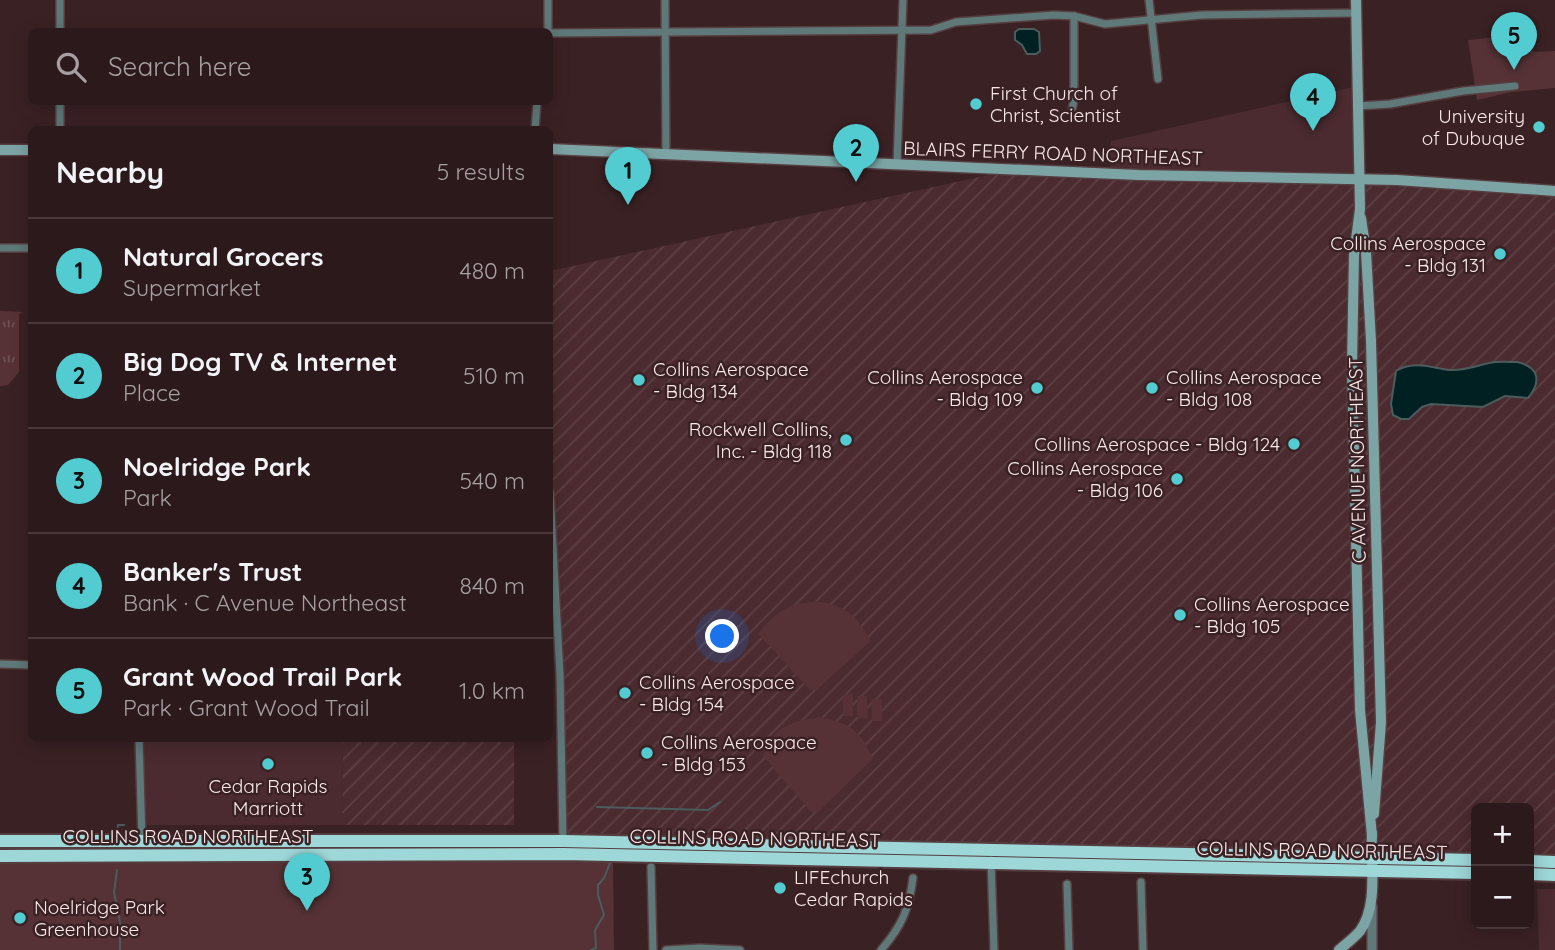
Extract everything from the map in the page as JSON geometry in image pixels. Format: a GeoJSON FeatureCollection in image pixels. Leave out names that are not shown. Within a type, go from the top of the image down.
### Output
{"type":"FeatureCollection","features":[{"type":"Feature","properties":{"kind":"highway","name":"COLLINS ROAD NORTHEAST"},"geometry":{"type":"LineString","coordinates":[[0,841],[563,848],[1372,864],[1471,860]]}},
{"type":"Feature","properties":{"kind":"highway","name":"COLLINS ROAD NORTHEAST"},"geometry":{"type":"LineString","coordinates":[[33,856],[56,851],[136,849],[142,842]]}},
{"type":"Feature","properties":{"kind":"highway","name":"COLLINS ROAD NORTHEAST"},"geometry":{"type":"LineString","coordinates":[[0,856],[563,848]]}},
{"type":"Feature","properties":{"kind":"highway"},"geometry":{"type":"LineString","coordinates":[[1534,861],[1555,862]]}},
{"type":"Feature","properties":{"kind":"highway","name":"COLLINS ROAD NORTHEAST"},"geometry":{"type":"LineString","coordinates":[[1372,864],[1471,873]]}},
{"type":"Feature","properties":{"kind":"highway"},"geometry":{"type":"LineString","coordinates":[[1534,874],[1555,875]]}},
{"type":"Feature","properties":{"kind":"main road","name":"C AVENUE NORTHEAST"},"geometry":{"type":"LineString","coordinates":[[1356,0],[1360,209],[1366,253],[1371,341],[1381,722],[1372,836],[1371,897]]}},
{"type":"Feature","properties":{"kind":"main road","name":"BLAIRS FERRY ROAD NORTHEAST"},"geometry":{"type":"LineString","coordinates":[[553,149],[1139,176],[1359,179],[1555,191]]}},
{"type":"Feature","properties":{"kind":"main road"},"geometry":{"type":"LineString","coordinates":[[0,150],[28,150]]}},
{"type":"Feature","properties":{"kind":"main road","name":"C AVENUE NORTHEAST"},"geometry":{"type":"LineString","coordinates":[[1360,209],[1354,268],[1353,387],[1361,719],[1372,836]]}},
{"type":"Feature","properties":{"kind":"main road"},"geometry":{"type":"LineString","coordinates":[[1339,950],[1362,927],[1371,897]]}},
{"type":"Feature","properties":{"kind":"street"},"geometry":{"type":"LineString","coordinates":[[60,0],[60,28]]}},
{"type":"Feature","properties":{"kind":"street"},"geometry":{"type":"LineString","coordinates":[[548,0],[549,28]]}},
{"type":"Feature","properties":{"kind":"street"},"geometry":{"type":"LineString","coordinates":[[665,0],[666,153]]}},
{"type":"Feature","properties":{"kind":"street"},"geometry":{"type":"LineString","coordinates":[[897,163],[903,0]]}},
{"type":"Feature","properties":{"kind":"street"},"geometry":{"type":"LineString","coordinates":[[1149,0],[1158,79]]}},
{"type":"Feature","properties":{"kind":"street"},"geometry":{"type":"LineString","coordinates":[[553,32],[903,31],[935,30],[968,21],[1054,15],[1074,16],[1105,24],[1202,15],[1356,13]]}},
{"type":"Feature","properties":{"kind":"street"},"geometry":{"type":"LineString","coordinates":[[1072,111],[1074,16]]}},
{"type":"Feature","properties":{"kind":"street"},"geometry":{"type":"LineString","coordinates":[[1359,106],[1515,86]]}},
{"type":"Feature","properties":{"kind":"street"},"geometry":{"type":"LineString","coordinates":[[60,105],[60,126]]}},
{"type":"Feature","properties":{"kind":"street"},"geometry":{"type":"LineString","coordinates":[[534,126],[537,105]]}},
{"type":"Feature","properties":{"kind":"street"},"geometry":{"type":"LineString","coordinates":[[0,248],[28,248]]}},
{"type":"Feature","properties":{"kind":"street"},"geometry":{"type":"LineString","coordinates":[[553,567],[560,675],[563,848]]}},
{"type":"Feature","properties":{"kind":"street"},"geometry":{"type":"LineString","coordinates":[[0,664],[28,665]]}},
{"type":"Feature","properties":{"kind":"street"},"geometry":{"type":"LineString","coordinates":[[553,675],[560,675]]}},
{"type":"Feature","properties":{"kind":"street"},"geometry":{"type":"LineString","coordinates":[[139,742],[142,842]]}},
{"type":"Feature","properties":{"kind":"street"},"geometry":{"type":"LineString","coordinates":[[991,856],[994,950]]}},
{"type":"Feature","properties":{"kind":"street"},"geometry":{"type":"LineString","coordinates":[[651,867],[653,950]]}},
{"type":"Feature","properties":{"kind":"street"},"geometry":{"type":"LineString","coordinates":[[881,950],[909,908],[913,878]]}},
{"type":"Feature","properties":{"kind":"street"},"geometry":{"type":"LineString","coordinates":[[1142,882],[1143,950]]}},
{"type":"Feature","properties":{"kind":"street"},"geometry":{"type":"LineString","coordinates":[[1067,884],[1069,950]]}},
{"type":"Feature","properties":{"kind":"street","name":"C AVENUE NORTHEAST"},"geometry":{"type":"LineString","coordinates":[[1371,897],[1372,950]]}},
{"type":"Feature","properties":{"kind":"street"},"geometry":{"type":"LineString","coordinates":[[666,950],[740,950]]}},
{"type":"Feature","properties":{"kind":"shaded area"},"geometry":{"type":"Polygon","coordinates":[[[1358,86],[1359,179],[1110,174],[1111,141],[1358,86]]]}},
{"type":"Feature","properties":{"kind":"shaded area"},"geometry":{"type":"Polygon","coordinates":[[[1011,170],[1397,180],[1555,191],[1555,862],[1534,861],[1534,803],[1471,803],[1471,860],[563,841],[553,552],[553,270],[1011,170]]]}},
{"type":"Feature","properties":{"kind":"shaded area"},"geometry":{"type":"Polygon","coordinates":[[[143,742],[343,742],[342,825],[145,825],[143,742]]]}},
{"type":"Feature","properties":{"kind":"shaded area"},"geometry":{"type":"Polygon","coordinates":[[[343,742],[514,742],[514,825],[342,825],[343,742]]]}},
{"type":"Feature","properties":{"kind":"shaded area"},"geometry":{"type":"Polygon","coordinates":[[[1537,889],[1555,889],[1555,950],[1539,950],[1537,889]]]}},
{"type":"Feature","properties":{"kind":"green space"},"geometry":{"type":"Polygon","coordinates":[[[1499,37],[1535,52],[1555,51],[1555,88],[1512,92],[1477,100],[1468,40],[1499,37]]]}},
{"type":"Feature","properties":{"kind":"green space"},"geometry":{"type":"Polygon","coordinates":[[[0,311],[23,312],[19,314],[19,372],[8,385],[0,386],[0,311]]]}},
{"type":"Feature","properties":{"kind":"green space"},"geometry":{"type":"Polygon","coordinates":[[[817,601],[850,613],[871,641],[816,690],[810,690],[758,634],[783,610],[817,601]]]}},
{"type":"Feature","properties":{"kind":"green space"},"geometry":{"type":"Polygon","coordinates":[[[843,694],[853,694],[853,716],[843,716],[843,694]]]}},
{"type":"Feature","properties":{"kind":"green space"},"geometry":{"type":"Polygon","coordinates":[[[857,696],[867,696],[868,718],[857,718],[857,696]]]}},
{"type":"Feature","properties":{"kind":"green space"},"geometry":{"type":"Polygon","coordinates":[[[871,699],[882,699],[882,721],[872,721],[871,699]]]}},
{"type":"Feature","properties":{"kind":"green space"},"geometry":{"type":"Polygon","coordinates":[[[821,717],[840,722],[853,730],[864,741],[873,759],[818,812],[811,812],[763,756],[778,731],[792,723],[821,717]]]}},
{"type":"Feature","properties":{"kind":"green space"},"geometry":{"type":"Polygon","coordinates":[[[613,855],[614,950],[0,950],[0,856],[613,855]]]}},
{"type":"Feature","properties":{"kind":"water"},"geometry":{"type":"Polygon","coordinates":[[[1019,29],[1034,29],[1039,32],[1040,51],[1027,54],[1015,40],[1015,32],[1019,29]]]}},
{"type":"Feature","properties":{"kind":"water"},"geometry":{"type":"Polygon","coordinates":[[[1492,362],[1517,362],[1530,367],[1536,376],[1535,386],[1528,398],[1505,396],[1483,407],[1431,404],[1422,407],[1409,419],[1393,415],[1391,404],[1396,371],[1403,368],[1423,366],[1455,370],[1492,362]]]}},
{"type":"Feature","properties":{"kind":"waterway"},"geometry":{"type":"LineString","coordinates":[[597,807],[708,810],[720,802]]}},
{"type":"Feature","properties":{"kind":"waterway"},"geometry":{"type":"LineString","coordinates":[[117,833],[118,825],[124,825]]}},
{"type":"Feature","properties":{"kind":"waterway"},"geometry":{"type":"LineString","coordinates":[[591,950],[596,948],[595,930],[604,915],[598,885],[610,863]]}},
{"type":"Feature","properties":{"kind":"waterway"},"geometry":{"type":"LineString","coordinates":[[117,870],[114,892],[120,922],[120,950]]}},
{"type":"Feature","properties":{"kind":"place","name":"Grant Wood Trail Park"},"geometry":{"type":"Point","coordinates":[1514,70]}},
{"type":"Feature","properties":{"kind":"place","name":"First Church of Christ, Scientist"},"geometry":{"type":"Point","coordinates":[976,104]}},
{"type":"Feature","properties":{"kind":"place","name":"University of Dubuque"},"geometry":{"type":"Point","coordinates":[1539,127]}},
{"type":"Feature","properties":{"kind":"place","name":"Banker's Trust"},"geometry":{"type":"Point","coordinates":[1313,131]}},
{"type":"Feature","properties":{"kind":"place","name":"Big Dog TV & Internet"},"geometry":{"type":"Point","coordinates":[856,182]}},
{"type":"Feature","properties":{"kind":"place","name":"Natural Grocers"},"geometry":{"type":"Point","coordinates":[628,205]}},
{"type":"Feature","properties":{"kind":"place","name":"Collins Aerospace - Bldg 131"},"geometry":{"type":"Point","coordinates":[1500,254]}},
{"type":"Feature","properties":{"kind":"place","name":"Collins Aerospace - Bldg 134"},"geometry":{"type":"Point","coordinates":[639,380]}},
{"type":"Feature","properties":{"kind":"place","name":"Collins Aerospace - Bldg 109"},"geometry":{"type":"Point","coordinates":[1037,388]}},
{"type":"Feature","properties":{"kind":"place","name":"Collins Aerospace - Bldg 108"},"geometry":{"type":"Point","coordinates":[1152,388]}},
{"type":"Feature","properties":{"kind":"place","name":"Rockwell Collins, Inc. - Bldg 118"},"geometry":{"type":"Point","coordinates":[846,440]}},
{"type":"Feature","properties":{"kind":"place","name":"Collins Aerospace - Bldg 124"},"geometry":{"type":"Point","coordinates":[1294,444]}},
{"type":"Feature","properties":{"kind":"place","name":"Collins Aerospace - Bldg 106"},"geometry":{"type":"Point","coordinates":[1177,479]}},
{"type":"Feature","properties":{"kind":"place","name":"Collins Aerospace - Bldg 105"},"geometry":{"type":"Point","coordinates":[1180,615]}},
{"type":"Feature","properties":{"kind":"place","name":"Collins Aerospace - Bldg 154"},"geometry":{"type":"Point","coordinates":[625,693]}},
{"type":"Feature","properties":{"kind":"place","name":"Collins Aerospace - Bldg 153"},"geometry":{"type":"Point","coordinates":[647,753]}},
{"type":"Feature","properties":{"kind":"place","name":"Cedar Rapids Marriott"},"geometry":{"type":"Point","coordinates":[268,764]}},
{"type":"Feature","properties":{"kind":"place","name":"LIFEchurch Cedar Rapids"},"geometry":{"type":"Point","coordinates":[780,888]}},
{"type":"Feature","properties":{"kind":"place","name":"Noelridge Park"},"geometry":{"type":"Point","coordinates":[307,911]}},
{"type":"Feature","properties":{"kind":"place","name":"Noelridge Park Greenhouse"},"geometry":{"type":"Point","coordinates":[20,918]}}]}
